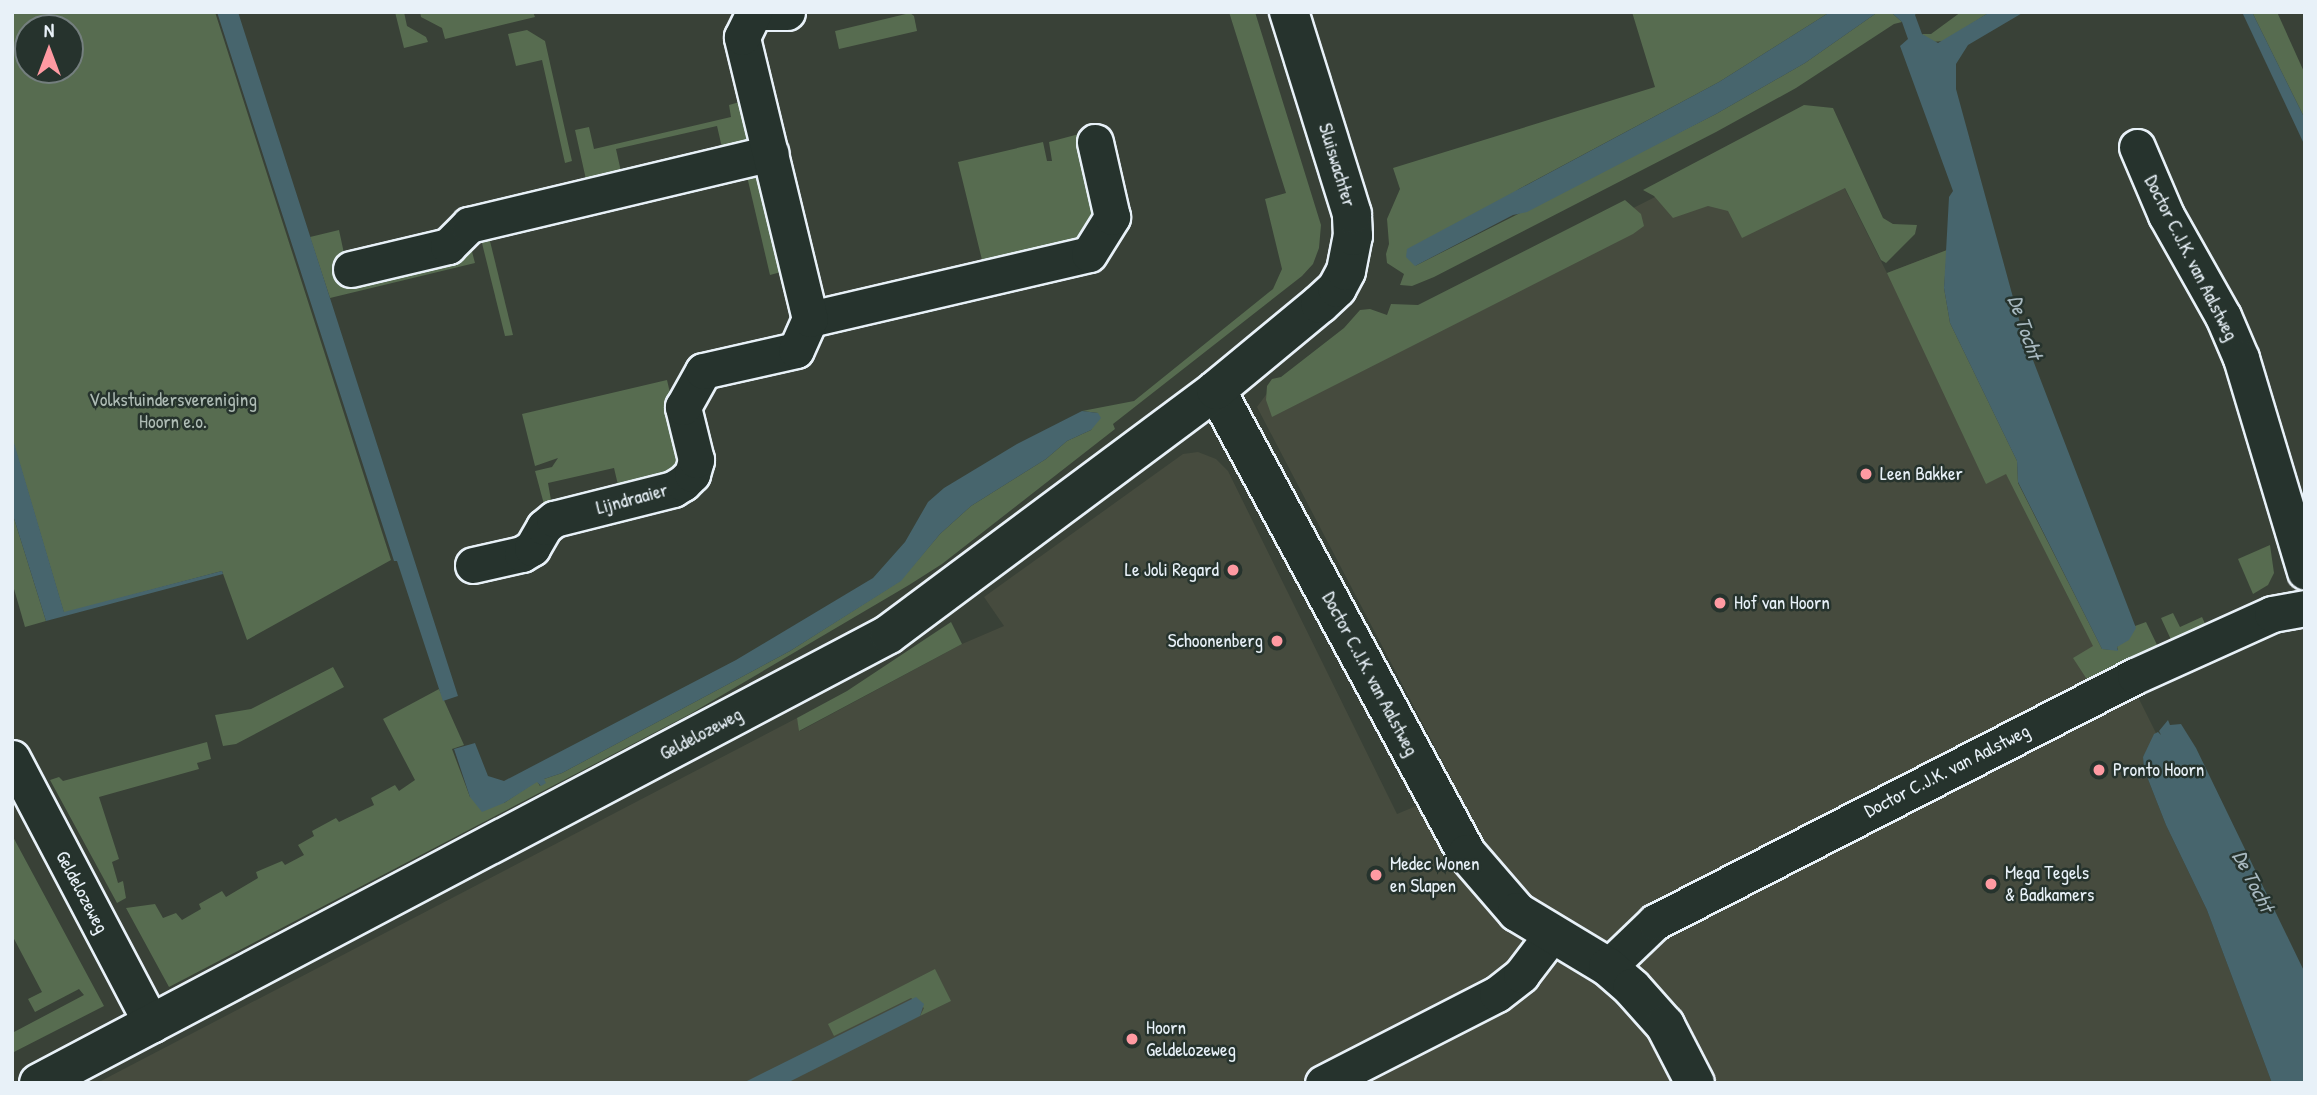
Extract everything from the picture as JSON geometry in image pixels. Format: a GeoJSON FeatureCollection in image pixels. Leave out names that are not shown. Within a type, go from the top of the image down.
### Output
{"type":"FeatureCollection","features":[{"type":"Feature","properties":{"kind":"street"},"geometry":{"type":"LineString","coordinates":[[787,12],[755,12],[742,37],[810,319],[1089,254],[1112,217],[1095,142]]}},
{"type":"Feature","properties":{"kind":"street","name":"Sluiswachter"},"geometry":{"type":"LineString","coordinates":[[1216,390],[1337,288],[1351,256],[1352,214],[1289,12]]}},
{"type":"Feature","properties":{"kind":"street","name":"Doctor C.J.K. van Aalstweg"},"geometry":{"type":"LineString","coordinates":[[2137,147],[2166,215],[2222,316],[2241,358],[2305,572]]}},
{"type":"Feature","properties":{"kind":"street"},"geometry":{"type":"LineString","coordinates":[[351,269],[448,246],[469,225],[771,153]]}},
{"type":"Feature","properties":{"kind":"street","name":"Lijndraaier"},"geometry":{"type":"LineString","coordinates":[[472,565],[522,554],[532,548],[544,527],[554,519],[673,489],[683,483],[692,474],[696,460],[682,407],[703,371],[796,349],[810,319]]}},
{"type":"Feature","properties":{"kind":"street","name":"Doctor C.J.K. van Aalstweg"},"geometry":{"type":"LineString","coordinates":[[1216,390],[1467,854],[1517,912],[1608,967],[1632,988],[1665,1026],[1695,1083]]}},
{"type":"Feature","properties":{"kind":"street","name":"Geldelozeweg"},"geometry":{"type":"LineString","coordinates":[[39,1083],[152,1026],[889,634],[1216,390]]}},
{"type":"Feature","properties":{"kind":"street","name":"Doctor C.J.K. van Aalstweg"},"geometry":{"type":"LineString","coordinates":[[1608,967],[1655,922],[1746,874],[2135,676],[2272,614],[2305,608]]}},
{"type":"Feature","properties":{"kind":"street","name":"Geldelozeweg"},"geometry":{"type":"LineString","coordinates":[[12,758],[152,1026]]}},
{"type":"Feature","properties":{"kind":"street"},"geometry":{"type":"LineString","coordinates":[[1323,1083],[1497,994],[1521,975],[1553,933]]}},
{"type":"Feature","properties":{"kind":"shaded area","name":"Hof van Hoorn"},"geometry":{"type":"Polygon","coordinates":[[[1810,119],[1887,273],[1947,250],[1944,288],[1950,323],[2017,461],[2018,483],[2102,649],[2115,651],[2156,733],[2143,757],[2144,769],[2166,825],[2207,910],[2272,1083],[97,1083],[797,718],[800,731],[962,644],[1004,626],[984,597],[1183,454],[1198,452],[1216,459],[1228,471],[1397,814],[1457,789],[1257,407],[1268,392],[1810,119]]]}},
{"type":"Feature","properties":{"kind":"green space","name":"Volkstuindersvereniging Hoorn e.o."},"geometry":{"type":"Polygon","coordinates":[[[12,12],[215,12],[391,560],[247,640],[222,571],[64,613],[12,438],[12,12]]]}},
{"type":"Feature","properties":{"kind":"green space"},"geometry":{"type":"Polygon","coordinates":[[[395,12],[404,12],[407,26],[426,37],[428,42],[404,48],[395,12]]]}},
{"type":"Feature","properties":{"kind":"green space"},"geometry":{"type":"Polygon","coordinates":[[[420,12],[533,12],[535,17],[445,39],[442,28],[421,17],[420,12]]]}},
{"type":"Feature","properties":{"kind":"green space"},"geometry":{"type":"Polygon","coordinates":[[[1229,12],[1255,12],[1321,225],[1319,248],[1313,264],[1302,276],[1113,424],[1115,429],[942,564],[909,585],[690,714],[169,987],[126,908],[155,904],[163,918],[176,913],[182,920],[201,909],[199,904],[222,891],[226,897],[258,878],[256,872],[282,861],[285,865],[304,855],[298,845],[314,836],[312,831],[336,818],[339,822],[374,805],[371,798],[395,785],[399,791],[415,780],[383,719],[439,689],[464,745],[452,749],[470,797],[504,803],[537,781],[540,786],[544,779],[562,773],[790,651],[900,581],[940,534],[971,506],[1046,459],[1067,441],[1091,430],[1098,413],[1082,411],[1134,401],[1273,289],[1282,269],[1265,199],[1286,193],[1229,12]]]}},
{"type":"Feature","properties":{"kind":"green space"},"geometry":{"type":"Polygon","coordinates":[[[1632,12],[1830,12],[1719,82],[1519,189],[1415,266],[1716,114],[1805,63],[1875,14],[1892,13],[1902,22],[1894,24],[1796,88],[1716,132],[1434,277],[1412,286],[1400,285],[1404,274],[1387,263],[1386,254],[1389,244],[1387,219],[1400,189],[1393,168],[1655,87],[1632,12]]]}},
{"type":"Feature","properties":{"kind":"green space"},"geometry":{"type":"Polygon","coordinates":[[[1961,12],[1990,12],[1944,41],[1932,42],[1922,34],[1931,34],[1961,12]]]}},
{"type":"Feature","properties":{"kind":"green space"},"geometry":{"type":"Polygon","coordinates":[[[2252,12],[2277,12],[2305,74],[2305,119],[2252,12]]]}},
{"type":"Feature","properties":{"kind":"green space"},"geometry":{"type":"Polygon","coordinates":[[[910,13],[914,16],[917,31],[839,49],[835,31],[910,13]]]}},
{"type":"Feature","properties":{"kind":"green space"},"geometry":{"type":"Polygon","coordinates":[[[527,30],[545,41],[572,161],[565,163],[542,60],[516,66],[508,34],[527,30]]]}},
{"type":"Feature","properties":{"kind":"green space"},"geometry":{"type":"Polygon","coordinates":[[[743,101],[751,137],[745,147],[723,152],[717,126],[616,149],[622,176],[587,184],[575,130],[589,127],[594,149],[731,117],[729,105],[743,101]]]}},
{"type":"Feature","properties":{"kind":"green space"},"geometry":{"type":"Polygon","coordinates":[[[1804,105],[1833,108],[1883,218],[1893,224],[1917,225],[1915,234],[1886,263],[1881,260],[1845,188],[1742,238],[1728,211],[1708,206],[1673,218],[1654,196],[1643,190],[1804,105]]]}},
{"type":"Feature","properties":{"kind":"green space"},"geometry":{"type":"Polygon","coordinates":[[[1079,134],[1098,216],[1079,244],[983,264],[958,162],[1043,142],[1047,161],[1052,161],[1049,142],[1079,134]]]}},
{"type":"Feature","properties":{"kind":"green space"},"geometry":{"type":"Polygon","coordinates":[[[746,172],[758,173],[781,272],[770,275],[746,172]]]}},
{"type":"Feature","properties":{"kind":"green space"},"geometry":{"type":"Polygon","coordinates":[[[1625,200],[1641,214],[1644,226],[1633,234],[1272,417],[1266,400],[1267,386],[1272,379],[1281,377],[1344,328],[1360,310],[1370,309],[1387,315],[1391,304],[1418,305],[1625,200]]]}},
{"type":"Feature","properties":{"kind":"green space"},"geometry":{"type":"Polygon","coordinates":[[[339,230],[345,258],[470,244],[475,263],[330,298],[310,237],[339,230]]]}},
{"type":"Feature","properties":{"kind":"green space"},"geometry":{"type":"Polygon","coordinates":[[[488,233],[513,335],[505,336],[480,235],[488,233]]]}},
{"type":"Feature","properties":{"kind":"green space"},"geometry":{"type":"Polygon","coordinates":[[[1947,250],[1944,288],[1950,323],[2017,461],[2018,483],[2102,649],[2118,650],[2117,647],[2135,626],[2146,622],[2160,651],[2088,681],[2073,658],[2093,646],[2006,474],[1986,484],[1887,273],[1947,250]]]}},
{"type":"Feature","properties":{"kind":"green space"},"geometry":{"type":"Polygon","coordinates":[[[667,380],[682,444],[682,456],[672,474],[618,485],[614,468],[548,483],[552,506],[545,508],[535,471],[552,467],[558,458],[535,466],[522,414],[667,380]]]}},
{"type":"Feature","properties":{"kind":"green space"},"geometry":{"type":"Polygon","coordinates":[[[12,512],[46,621],[25,627],[12,582],[12,512]]]}},
{"type":"Feature","properties":{"kind":"green space"},"geometry":{"type":"Polygon","coordinates":[[[2270,545],[2274,573],[2268,585],[2253,594],[2238,559],[2270,545]]]}},
{"type":"Feature","properties":{"kind":"green space"},"geometry":{"type":"Polygon","coordinates":[[[2173,613],[2180,627],[2202,617],[2207,628],[2173,644],[2161,618],[2173,613]]]}},
{"type":"Feature","properties":{"kind":"green space"},"geometry":{"type":"Polygon","coordinates":[[[951,622],[962,644],[799,731],[797,718],[847,691],[951,622]]]}},
{"type":"Feature","properties":{"kind":"green space"},"geometry":{"type":"Polygon","coordinates":[[[333,667],[344,687],[236,744],[223,746],[215,715],[251,709],[333,667]]]}},
{"type":"Feature","properties":{"kind":"green space"},"geometry":{"type":"Polygon","coordinates":[[[207,742],[211,759],[197,763],[199,769],[99,797],[119,859],[112,862],[118,883],[123,881],[126,898],[117,903],[50,780],[59,777],[63,781],[207,742]]]}},
{"type":"Feature","properties":{"kind":"green space"},"geometry":{"type":"Polygon","coordinates":[[[12,835],[104,1006],[12,1053],[12,1030],[14,1032],[84,995],[79,989],[35,1012],[28,999],[42,992],[12,935],[12,835]]]}},
{"type":"Feature","properties":{"kind":"green space"},"geometry":{"type":"Polygon","coordinates":[[[935,969],[951,1001],[920,1016],[924,1008],[911,998],[834,1036],[828,1024],[935,969]]]}},
{"type":"Feature","properties":{"kind":"water"},"geometry":{"type":"Polygon","coordinates":[[[217,12],[238,12],[458,696],[443,701],[397,561],[394,561],[217,12]]]}},
{"type":"Feature","properties":{"kind":"water"},"geometry":{"type":"Polygon","coordinates":[[[1830,12],[1917,12],[1915,15],[1922,34],[1938,43],[1990,12],[2024,12],[1968,45],[1956,64],[1956,89],[2023,334],[2136,628],[2129,640],[2117,647],[2118,651],[2102,649],[2018,482],[2017,461],[1950,323],[1944,288],[1949,197],[1953,191],[1900,46],[1908,39],[1902,22],[1892,13],[1875,14],[1805,63],[1716,114],[1527,212],[1513,215],[1415,266],[1406,257],[1407,249],[1719,82],[1830,12]]]}},
{"type":"Feature","properties":{"kind":"water"},"geometry":{"type":"Polygon","coordinates":[[[2242,12],[2252,12],[2305,119],[2305,146],[2242,12]]]}},
{"type":"Feature","properties":{"kind":"water"},"geometry":{"type":"Polygon","coordinates":[[[1082,411],[1098,413],[1101,418],[1091,430],[1067,441],[1046,459],[971,506],[940,534],[901,581],[790,651],[562,773],[544,779],[546,783],[541,786],[537,782],[504,803],[482,812],[470,797],[454,749],[475,743],[488,776],[504,781],[736,660],[873,578],[905,542],[928,502],[944,488],[1017,444],[1082,411]]]}},
{"type":"Feature","properties":{"kind":"water"},"geometry":{"type":"Polygon","coordinates":[[[12,436],[64,612],[222,571],[223,574],[46,621],[12,512],[12,436]]]}},
{"type":"Feature","properties":{"kind":"water","name":"De Tocht"},"geometry":{"type":"Polygon","coordinates":[[[2168,720],[2170,725],[2181,724],[2196,748],[2305,973],[2305,1083],[2272,1083],[2207,910],[2166,825],[2144,769],[2143,757],[2154,734],[2158,732],[2161,735],[2159,731],[2168,720]]]}},
{"type":"Feature","properties":{"kind":"water"},"geometry":{"type":"Polygon","coordinates":[[[916,997],[924,1004],[920,1016],[787,1083],[743,1083],[916,997]]]}},
{"type":"Feature","properties":{"kind":"place","name":"Leen Bakker"},"geometry":{"type":"Point","coordinates":[1866,474]}},
{"type":"Feature","properties":{"kind":"place","name":"Le Joli Regard"},"geometry":{"type":"Point","coordinates":[1233,570]}},
{"type":"Feature","properties":{"kind":"place","name":"Hof van Hoorn"},"geometry":{"type":"Point","coordinates":[1720,603]}},
{"type":"Feature","properties":{"kind":"place","name":"Schoonenberg"},"geometry":{"type":"Point","coordinates":[1277,641]}},
{"type":"Feature","properties":{"kind":"place","name":"Pronto Hoorn"},"geometry":{"type":"Point","coordinates":[2099,770]}},
{"type":"Feature","properties":{"kind":"place","name":"Medec Wonen en Slapen"},"geometry":{"type":"Point","coordinates":[1376,875]}},
{"type":"Feature","properties":{"kind":"place","name":"Mega Tegels & Badkamers"},"geometry":{"type":"Point","coordinates":[1991,884]}},
{"type":"Feature","properties":{"kind":"place","name":"Hoorn Geldelozeweg"},"geometry":{"type":"Point","coordinates":[1132,1039]}}]}
